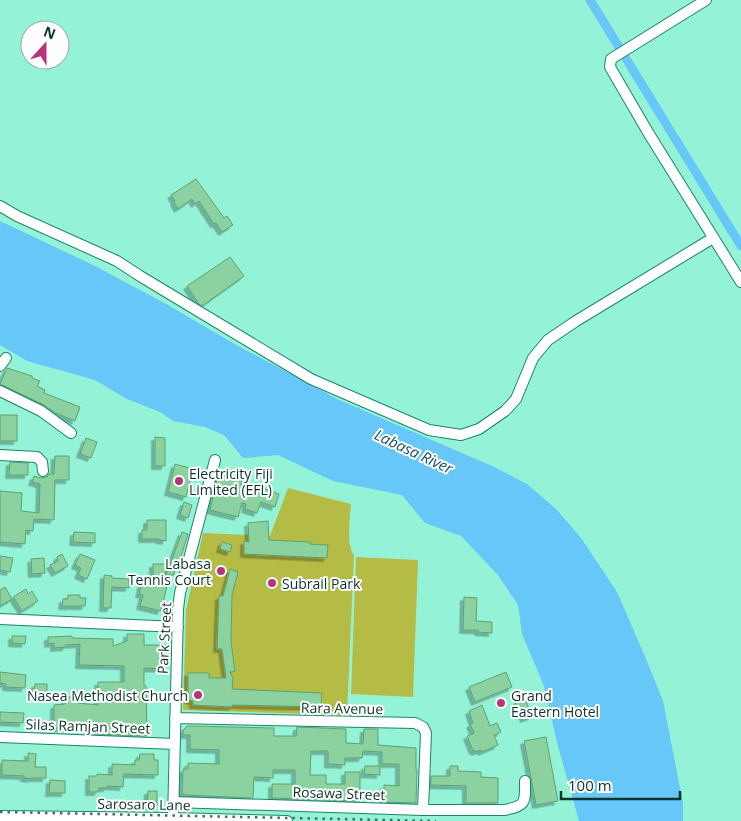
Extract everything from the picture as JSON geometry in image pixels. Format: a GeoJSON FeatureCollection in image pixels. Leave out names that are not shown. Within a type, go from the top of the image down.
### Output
{"type":"FeatureCollection","features":[{"type":"Feature","properties":{"kind":"street"},"geometry":{"type":"LineString","coordinates":[[706,0],[611,59],[610,67],[649,134],[741,282]]}},
{"type":"Feature","properties":{"kind":"street"},"geometry":{"type":"LineString","coordinates":[[0,206],[17,216],[117,261],[311,379],[430,430],[461,435],[479,429],[505,411],[516,399],[533,358],[548,340],[713,238]]}},
{"type":"Feature","properties":{"kind":"street"},"geometry":{"type":"LineString","coordinates":[[0,392],[41,411],[70,433]]}},
{"type":"Feature","properties":{"kind":"street"},"geometry":{"type":"LineString","coordinates":[[0,455],[37,456],[42,462],[43,471]]}},
{"type":"Feature","properties":{"kind":"street","name":"Park Street"},"geometry":{"type":"LineString","coordinates":[[173,819],[178,609],[180,593],[215,460]]}},
{"type":"Feature","properties":{"kind":"street"},"geometry":{"type":"LineString","coordinates":[[0,619],[178,627]]}},
{"type":"Feature","properties":{"kind":"street","name":"Rara Avenue"},"geometry":{"type":"LineString","coordinates":[[175,718],[415,723],[423,726],[426,733],[423,810]]}},
{"type":"Feature","properties":{"kind":"street","name":"Silas Ramjan Street"},"geometry":{"type":"LineString","coordinates":[[0,737],[175,744]]}},
{"type":"Feature","properties":{"kind":"street"},"geometry":{"type":"LineString","coordinates":[[504,816],[523,803],[525,781]]}},
{"type":"Feature","properties":{"kind":"street","name":"Rosawa Street"},"geometry":{"type":"LineString","coordinates":[[174,802],[423,810],[504,816]]}},
{"type":"Feature","properties":{"kind":"street","name":"Sarosaro Lane"},"geometry":{"type":"LineString","coordinates":[[0,816],[287,821]]}},
{"type":"Feature","properties":{"kind":"green space","name":"Subrail Park"},"geometry":{"type":"Polygon","coordinates":[[[288,488],[351,504],[349,538],[354,555],[347,715],[183,710],[186,610],[203,533],[270,536],[288,488]]]}},
{"type":"Feature","properties":{"kind":"green space"},"geometry":{"type":"Polygon","coordinates":[[[356,557],[418,560],[413,697],[351,694],[356,557]]]}},
{"type":"Feature","properties":{"kind":"water","name":"Labasa River"},"geometry":{"type":"Polygon","coordinates":[[[0,221],[95,266],[337,399],[492,466],[527,484],[556,509],[581,538],[617,592],[644,654],[663,701],[683,803],[683,821],[579,821],[558,746],[544,686],[522,634],[518,605],[498,575],[461,536],[425,523],[402,495],[333,481],[278,455],[243,458],[224,435],[205,427],[173,421],[160,412],[127,399],[95,380],[27,361],[0,345],[0,221]]]}},
{"type":"Feature","properties":{"kind":"building"},"geometry":{"type":"Polygon","coordinates":[[[196,179],[224,218],[227,216],[233,225],[222,232],[216,223],[214,224],[199,201],[195,204],[192,199],[178,209],[174,202],[171,195],[196,179]]]}},
{"type":"Feature","properties":{"kind":"building"},"geometry":{"type":"Polygon","coordinates":[[[230,257],[244,276],[202,306],[187,286],[230,257]]]}},
{"type":"Feature","properties":{"kind":"building"},"geometry":{"type":"Polygon","coordinates":[[[7,368],[32,376],[32,378],[40,381],[37,386],[45,390],[44,393],[80,407],[75,421],[0,384],[7,368]]]}},
{"type":"Feature","properties":{"kind":"building"},"geometry":{"type":"Polygon","coordinates":[[[0,415],[17,415],[17,441],[0,441],[0,415]]]}},
{"type":"Feature","properties":{"kind":"building"},"geometry":{"type":"Polygon","coordinates":[[[155,437],[165,438],[165,466],[155,466],[155,437]]]}},
{"type":"Feature","properties":{"kind":"building"},"geometry":{"type":"Polygon","coordinates":[[[86,438],[97,442],[91,458],[80,454],[86,438]]]}},
{"type":"Feature","properties":{"kind":"building"},"geometry":{"type":"Polygon","coordinates":[[[55,456],[69,456],[69,480],[55,480],[54,520],[34,519],[33,531],[26,530],[25,544],[0,542],[0,491],[22,493],[21,511],[39,513],[40,484],[32,482],[34,476],[41,478],[54,474],[55,456]]]}},
{"type":"Feature","properties":{"kind":"building"},"geometry":{"type":"Polygon","coordinates":[[[10,462],[28,463],[28,475],[9,475],[10,462]]]}},
{"type":"Feature","properties":{"kind":"building"},"geometry":{"type":"Polygon","coordinates":[[[175,464],[193,469],[186,497],[168,492],[175,464]]]}},
{"type":"Feature","properties":{"kind":"building"},"geometry":{"type":"Polygon","coordinates":[[[218,475],[242,480],[241,485],[256,489],[257,486],[279,494],[275,507],[261,502],[257,513],[245,509],[246,504],[242,503],[238,517],[210,510],[218,475]]]}},
{"type":"Feature","properties":{"kind":"building"},"geometry":{"type":"Polygon","coordinates":[[[184,502],[192,505],[188,518],[180,515],[184,502]]]}},
{"type":"Feature","properties":{"kind":"building"},"geometry":{"type":"Polygon","coordinates":[[[147,520],[166,520],[166,541],[142,539],[142,530],[147,530],[147,520]]]}},
{"type":"Feature","properties":{"kind":"building"},"geometry":{"type":"Polygon","coordinates":[[[268,521],[269,540],[328,545],[327,558],[244,554],[244,541],[249,542],[248,523],[268,521]]]}},
{"type":"Feature","properties":{"kind":"building"},"geometry":{"type":"Polygon","coordinates":[[[74,532],[95,533],[95,543],[73,542],[74,532]]]}},
{"type":"Feature","properties":{"kind":"building"},"geometry":{"type":"Polygon","coordinates":[[[182,532],[188,534],[179,563],[175,562],[174,575],[166,575],[182,532]]]}},
{"type":"Feature","properties":{"kind":"building"},"geometry":{"type":"Polygon","coordinates":[[[222,542],[232,545],[230,552],[220,549],[222,542]]]}},
{"type":"Feature","properties":{"kind":"building"},"geometry":{"type":"Polygon","coordinates":[[[62,554],[68,566],[55,573],[50,565],[58,561],[57,557],[62,554]]]}},
{"type":"Feature","properties":{"kind":"building"},"geometry":{"type":"Polygon","coordinates":[[[80,554],[95,560],[87,579],[78,575],[81,568],[75,565],[80,554]]]}},
{"type":"Feature","properties":{"kind":"building"},"geometry":{"type":"Polygon","coordinates":[[[0,556],[13,558],[10,572],[0,570],[0,556]]]}},
{"type":"Feature","properties":{"kind":"building"},"geometry":{"type":"Polygon","coordinates":[[[44,558],[45,573],[32,574],[31,559],[44,558]]]}},
{"type":"Feature","properties":{"kind":"building"},"geometry":{"type":"Polygon","coordinates":[[[153,564],[166,564],[165,582],[168,582],[161,611],[140,606],[143,595],[139,594],[142,582],[147,583],[149,575],[153,576],[153,564]]]}},
{"type":"Feature","properties":{"kind":"building"},"geometry":{"type":"Polygon","coordinates":[[[230,569],[238,572],[232,595],[231,642],[235,671],[230,672],[233,678],[232,689],[322,693],[321,707],[193,705],[193,701],[188,700],[188,673],[209,673],[209,678],[226,678],[222,649],[217,649],[219,596],[223,596],[230,569]]]}},
{"type":"Feature","properties":{"kind":"building"},"geometry":{"type":"Polygon","coordinates":[[[104,575],[112,576],[112,578],[129,579],[129,588],[112,587],[111,608],[103,608],[104,575]]]}},
{"type":"Feature","properties":{"kind":"building"},"geometry":{"type":"Polygon","coordinates":[[[5,587],[12,599],[0,606],[0,590],[5,587]]]}},
{"type":"Feature","properties":{"kind":"building"},"geometry":{"type":"Polygon","coordinates":[[[26,589],[28,594],[32,591],[38,601],[22,611],[13,597],[26,589]]]}},
{"type":"Feature","properties":{"kind":"building"},"geometry":{"type":"Polygon","coordinates":[[[68,595],[80,595],[80,598],[86,598],[85,606],[62,606],[63,599],[68,599],[68,595]]]}},
{"type":"Feature","properties":{"kind":"building"},"geometry":{"type":"Polygon","coordinates":[[[464,597],[477,598],[476,621],[492,622],[492,633],[478,632],[478,630],[463,630],[464,597]]]}},
{"type":"Feature","properties":{"kind":"building"},"geometry":{"type":"Polygon","coordinates":[[[127,634],[144,634],[144,645],[166,645],[165,669],[144,668],[147,736],[98,734],[98,728],[54,728],[54,705],[65,704],[66,697],[78,697],[78,703],[98,705],[98,682],[124,682],[124,666],[79,665],[80,644],[54,648],[54,643],[48,644],[48,637],[72,636],[72,638],[113,639],[113,646],[127,641],[127,634]]]}},
{"type":"Feature","properties":{"kind":"building"},"geometry":{"type":"Polygon","coordinates":[[[12,636],[26,636],[25,644],[12,643],[12,636]]]}},
{"type":"Feature","properties":{"kind":"building"},"geometry":{"type":"Polygon","coordinates":[[[0,672],[26,675],[25,688],[6,687],[6,684],[0,683],[0,672]]]}},
{"type":"Feature","properties":{"kind":"building"},"geometry":{"type":"Polygon","coordinates":[[[506,672],[512,687],[475,702],[469,687],[506,672]]]}},
{"type":"Feature","properties":{"kind":"building"},"geometry":{"type":"Polygon","coordinates":[[[35,684],[47,684],[47,697],[34,696],[35,684]]]}},
{"type":"Feature","properties":{"kind":"building"},"geometry":{"type":"Polygon","coordinates":[[[525,699],[532,716],[524,719],[522,714],[518,715],[514,704],[525,699]]]}},
{"type":"Feature","properties":{"kind":"building"},"geometry":{"type":"Polygon","coordinates":[[[482,705],[490,726],[497,723],[501,732],[494,735],[498,745],[482,752],[481,750],[475,752],[467,736],[474,733],[470,724],[473,723],[469,711],[482,705]]]}},
{"type":"Feature","properties":{"kind":"building"},"geometry":{"type":"Polygon","coordinates":[[[0,712],[24,713],[23,723],[0,722],[0,712]]]}},
{"type":"Feature","properties":{"kind":"building"},"geometry":{"type":"Polygon","coordinates":[[[187,726],[274,728],[274,736],[296,736],[297,727],[346,729],[346,743],[363,744],[364,729],[378,729],[378,745],[416,748],[416,803],[384,802],[384,785],[399,786],[399,764],[382,764],[382,752],[363,751],[362,758],[345,758],[345,765],[328,764],[328,751],[311,751],[310,775],[326,775],[326,784],[345,784],[345,772],[360,772],[360,801],[272,798],[272,784],[295,784],[295,770],[273,770],[273,778],[254,777],[253,798],[185,795],[182,793],[183,769],[188,769],[188,763],[219,764],[219,750],[190,749],[190,735],[183,735],[183,731],[187,726]]]}},
{"type":"Feature","properties":{"kind":"building"},"geometry":{"type":"Polygon","coordinates":[[[546,737],[558,801],[536,805],[524,741],[546,737]]]}},
{"type":"Feature","properties":{"kind":"building"},"geometry":{"type":"Polygon","coordinates":[[[28,753],[36,754],[35,767],[46,767],[46,778],[31,779],[24,778],[24,776],[2,775],[2,760],[28,761],[28,753]]]}},
{"type":"Feature","properties":{"kind":"building"},"geometry":{"type":"Polygon","coordinates":[[[140,754],[154,754],[154,760],[158,760],[158,775],[124,774],[123,787],[107,786],[107,788],[99,788],[98,792],[89,792],[89,776],[97,776],[97,774],[112,775],[112,764],[135,765],[135,760],[139,760],[140,754]]]}},
{"type":"Feature","properties":{"kind":"building"},"geometry":{"type":"Polygon","coordinates":[[[365,766],[380,766],[380,775],[364,774],[365,766]]]}},
{"type":"Feature","properties":{"kind":"building"},"geometry":{"type":"Polygon","coordinates":[[[450,766],[458,766],[458,771],[481,772],[481,777],[498,778],[498,803],[466,803],[466,786],[431,785],[431,776],[450,776],[450,766]]]}},
{"type":"Feature","properties":{"kind":"building"},"geometry":{"type":"Polygon","coordinates":[[[50,780],[65,781],[65,793],[49,793],[50,780]]]}},
{"type":"Feature","properties":{"kind":"building"},"geometry":{"type":"Polygon","coordinates":[[[148,791],[157,791],[157,806],[147,806],[148,791]]]}},
{"type":"Feature","properties":{"kind":"waterway"},"geometry":{"type":"LineString","coordinates":[[590,0],[741,246]]}},
{"type":"Feature","properties":{"kind":"railway"},"geometry":{"type":"LineString","coordinates":[[0,812],[436,821]]}},
{"type":"Feature","properties":{"kind":"place","name":"Electricity Fiji Limited (EFL)"},"geometry":{"type":"Point","coordinates":[179,481]}},
{"type":"Feature","properties":{"kind":"place","name":"Labasa Tennis Court"},"geometry":{"type":"Point","coordinates":[221,571]}},
{"type":"Feature","properties":{"kind":"place","name":"Subrail Park"},"geometry":{"type":"Point","coordinates":[272,583]}},
{"type":"Feature","properties":{"kind":"place","name":"Nasea Methodist Church"},"geometry":{"type":"Point","coordinates":[198,695]}},
{"type":"Feature","properties":{"kind":"place","name":"Grand Eastern Hotel"},"geometry":{"type":"Point","coordinates":[501,703]}}]}
